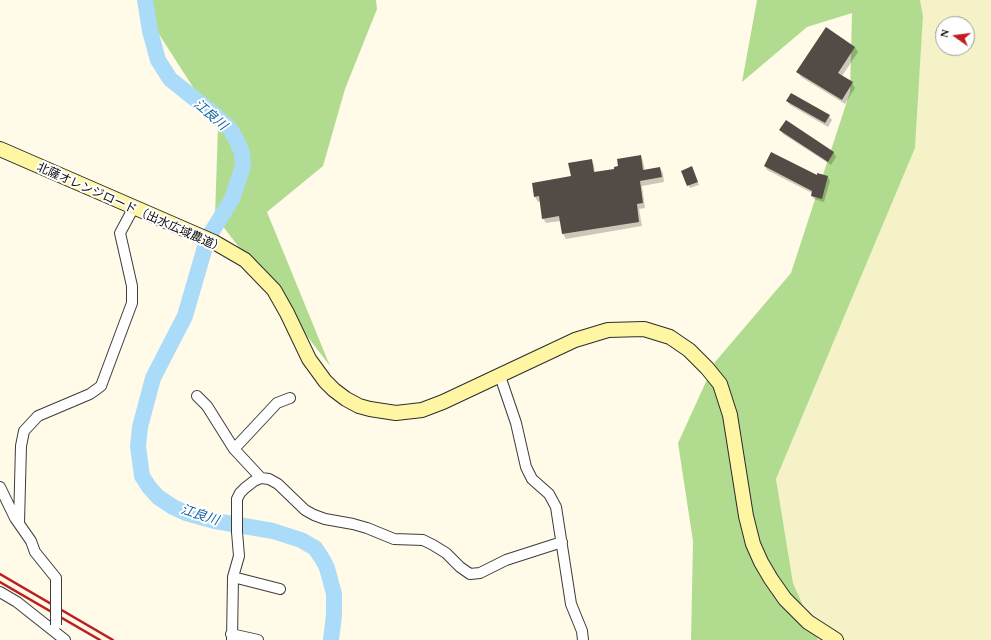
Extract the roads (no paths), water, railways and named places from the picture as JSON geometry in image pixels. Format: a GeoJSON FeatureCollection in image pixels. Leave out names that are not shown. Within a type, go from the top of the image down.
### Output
{"type":"FeatureCollection","features":[{"type":"Feature","properties":{"kind":"street","name":"北薩オレンジロード（出水広域農道）"},"geometry":{"type":"LineString","coordinates":[[0,149],[214,242],[246,260],[274,290],[316,370],[334,390],[359,406],[396,413],[422,410],[500,376],[575,340],[608,330],[644,329],[670,337],[689,350],[720,384],[730,415],[746,516],[753,544],[761,562],[785,598],[808,622],[836,640]]}},
{"type":"Feature","properties":{"kind":"street"},"geometry":{"type":"LineString","coordinates":[[19,524],[21,446],[24,431],[38,416],[90,394],[101,386],[132,303],[132,286],[120,233],[134,207]]}},
{"type":"Feature","properties":{"kind":"street"},"geometry":{"type":"LineString","coordinates":[[500,376],[516,423],[526,466],[532,479],[549,494],[556,507],[571,604],[582,631],[583,640]]}},
{"type":"Feature","properties":{"kind":"street"},"geometry":{"type":"LineString","coordinates":[[197,396],[207,406],[234,449],[261,478]]}},
{"type":"Feature","properties":{"kind":"street"},"geometry":{"type":"LineString","coordinates":[[234,449],[277,403],[290,398]]}},
{"type":"Feature","properties":{"kind":"street"},"geometry":{"type":"LineString","coordinates":[[258,640],[231,637],[233,577],[239,556],[237,532],[238,499],[240,493],[254,481],[261,478],[269,479],[278,484],[305,510],[314,515],[325,519],[367,528],[394,539],[422,540],[446,553],[460,567],[470,574],[480,572],[506,560],[562,542]]}},
{"type":"Feature","properties":{"kind":"street"},"geometry":{"type":"LineString","coordinates":[[0,487],[19,524],[31,542],[35,552],[56,578],[60,633]]}},
{"type":"Feature","properties":{"kind":"street"},"geometry":{"type":"LineString","coordinates":[[233,577],[280,589]]}},
{"type":"Feature","properties":{"kind":"street"},"geometry":{"type":"LineString","coordinates":[[0,592],[17,602],[60,633]]}},
{"type":"Feature","properties":{"kind":"waterway","name":"江良川"},"geometry":{"type":"LineString","coordinates":[[145,0],[150,31],[158,60],[170,79],[230,129],[242,153],[243,166],[232,199],[211,233]]}},
{"type":"Feature","properties":{"kind":"waterway","name":"江良川"},"geometry":{"type":"LineString","coordinates":[[205,247],[185,316],[153,378],[140,427],[138,446],[142,476],[158,497],[173,507],[186,513],[215,521],[273,531],[301,540],[315,548],[327,568],[334,594],[334,615],[331,640]]}},
{"type":"Feature","properties":{"kind":"railway"},"geometry":{"type":"LineString","coordinates":[[0,574],[113,640]]}},
{"type":"Feature","properties":{"kind":"railway"},"geometry":{"type":"LineString","coordinates":[[0,582],[100,640]]}}]}
